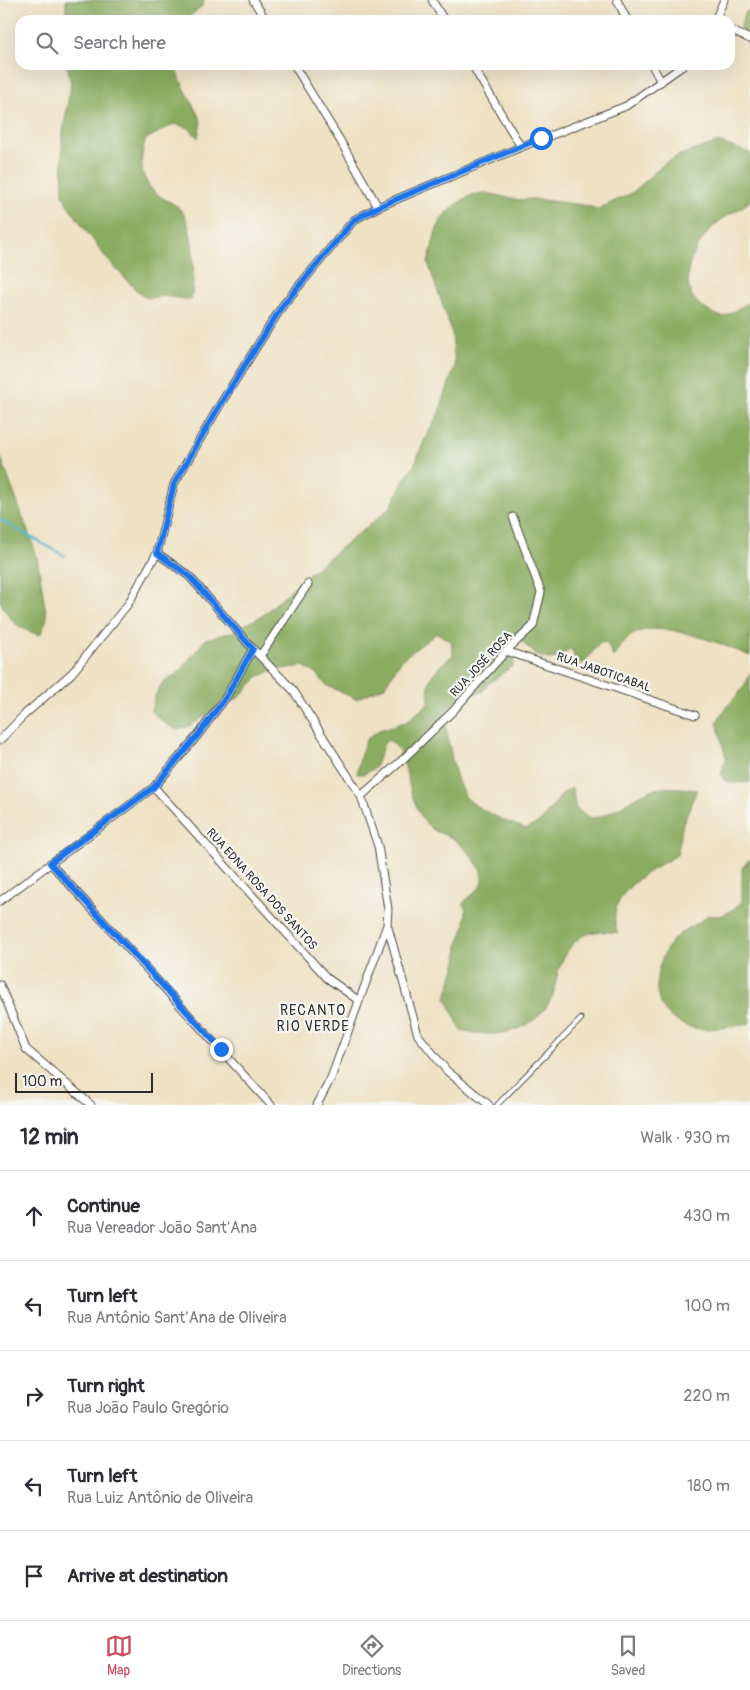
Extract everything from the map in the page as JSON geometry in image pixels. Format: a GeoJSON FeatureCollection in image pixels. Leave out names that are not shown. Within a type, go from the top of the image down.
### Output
{"type":"FeatureCollection","features":[{"type":"Feature","properties":{"kind":"street"},"geometry":{"type":"LineString","coordinates":[[253,0],[263,15]]}},
{"type":"Feature","properties":{"kind":"street"},"geometry":{"type":"LineString","coordinates":[[432,0],[441,15]]}},
{"type":"Feature","properties":{"kind":"street"},"geometry":{"type":"LineString","coordinates":[[616,0],[624,15]]}},
{"type":"Feature","properties":{"kind":"street"},"geometry":{"type":"LineString","coordinates":[[717,15],[724,0]]}},
{"type":"Feature","properties":{"kind":"street"},"geometry":{"type":"LineString","coordinates":[[735,32],[750,39]]}},
{"type":"Feature","properties":{"kind":"street"},"geometry":{"type":"LineString","coordinates":[[297,70],[378,207]]}},
{"type":"Feature","properties":{"kind":"street"},"geometry":{"type":"LineString","coordinates":[[475,70],[521,146]]}},
{"type":"Feature","properties":{"kind":"street"},"geometry":{"type":"LineString","coordinates":[[655,70],[661,82]]}},
{"type":"Feature","properties":{"kind":"street"},"geometry":{"type":"LineString","coordinates":[[0,740],[24,714],[72,673],[128,604],[157,553],[174,484],[221,403],[283,305],[354,220],[378,207],[521,146],[626,106],[677,70]]}},
{"type":"Feature","properties":{"kind":"street","name":"RUA JOSÉ ROSA"},"geometry":{"type":"LineString","coordinates":[[361,796],[453,711],[506,651],[533,626],[541,592],[513,516]]}},
{"type":"Feature","properties":{"kind":"street"},"geometry":{"type":"LineString","coordinates":[[157,553],[189,576],[253,649],[293,690],[361,796],[378,846],[388,909],[387,924],[331,1078],[316,1105]]}},
{"type":"Feature","properties":{"kind":"street"},"geometry":{"type":"LineString","coordinates":[[260,656],[308,584]]}},
{"type":"Feature","properties":{"kind":"street"},"geometry":{"type":"LineString","coordinates":[[0,901],[154,787],[198,735],[221,704],[253,649]]}},
{"type":"Feature","properties":{"kind":"street","name":"RUA JABOTICABAL"},"geometry":{"type":"LineString","coordinates":[[506,651],[695,715]]}},
{"type":"Feature","properties":{"kind":"street","name":"RUA EDNA ROSA DOS SANTOS"},"geometry":{"type":"LineString","coordinates":[[154,787],[327,978],[358,1000]]}},
{"type":"Feature","properties":{"kind":"street"},"geometry":{"type":"LineString","coordinates":[[50,863],[271,1105]]}},
{"type":"Feature","properties":{"kind":"street"},"geometry":{"type":"LineString","coordinates":[[387,924],[418,1035],[447,1071],[489,1105]]}},
{"type":"Feature","properties":{"kind":"street"},"geometry":{"type":"LineString","coordinates":[[0,985],[26,1049],[91,1105]]}},
{"type":"Feature","properties":{"kind":"lane"},"geometry":{"type":"LineString","coordinates":[[497,1105],[582,1019]]}},
{"type":"Feature","properties":{"kind":"green space"},"geometry":{"type":"Polygon","coordinates":[[[66,0],[204,0],[202,6],[191,15],[66,15],[66,0]]]}},
{"type":"Feature","properties":{"kind":"green space"},"geometry":{"type":"Polygon","coordinates":[[[750,10],[750,46],[740,28],[744,13],[750,10]]]}},
{"type":"Feature","properties":{"kind":"green space"},"geometry":{"type":"Polygon","coordinates":[[[68,70],[176,70],[201,121],[198,138],[189,128],[174,124],[146,139],[142,154],[142,169],[147,183],[152,189],[158,195],[178,207],[187,221],[193,256],[191,300],[164,296],[146,298],[140,294],[106,258],[67,204],[63,194],[62,138],[71,84],[68,70]]]}},
{"type":"Feature","properties":{"kind":"green space"},"geometry":{"type":"Polygon","coordinates":[[[719,142],[750,153],[750,201],[719,221],[704,237],[690,263],[688,276],[689,289],[695,300],[706,310],[723,317],[750,302],[750,656],[691,634],[657,629],[643,631],[631,636],[613,657],[607,643],[600,642],[585,662],[578,666],[571,648],[558,658],[548,659],[536,655],[521,641],[504,636],[501,642],[513,658],[514,665],[488,684],[482,692],[461,698],[444,713],[454,768],[465,796],[485,811],[527,829],[541,821],[563,793],[572,788],[576,808],[584,815],[595,817],[611,812],[638,796],[655,789],[670,787],[697,790],[683,823],[677,855],[642,876],[623,895],[617,907],[615,919],[618,933],[594,932],[575,942],[565,955],[557,976],[553,995],[546,1008],[526,1025],[514,1030],[488,1034],[461,1030],[446,998],[457,961],[458,945],[465,925],[466,909],[463,903],[482,884],[482,873],[474,860],[459,843],[433,830],[422,818],[413,798],[402,757],[394,744],[388,740],[384,743],[375,768],[363,774],[357,774],[366,740],[379,730],[406,722],[429,703],[430,680],[440,666],[453,655],[451,641],[437,633],[402,659],[384,687],[356,699],[326,685],[317,674],[303,666],[274,670],[259,676],[237,699],[215,709],[190,726],[177,730],[163,722],[151,711],[155,696],[163,682],[177,674],[206,639],[232,632],[263,615],[306,576],[390,508],[405,478],[414,466],[427,434],[438,415],[455,366],[452,333],[428,263],[436,231],[443,217],[458,203],[472,195],[486,193],[518,200],[533,199],[583,205],[598,209],[632,193],[665,163],[680,155],[719,142]]]}},
{"type":"Feature","properties":{"kind":"green space"},"geometry":{"type":"Polygon","coordinates":[[[0,455],[37,556],[47,619],[40,635],[25,630],[16,624],[0,601],[0,455]]]}},
{"type":"Feature","properties":{"kind":"green space"},"geometry":{"type":"Polygon","coordinates":[[[750,673],[750,782],[731,783],[723,779],[721,775],[726,758],[717,722],[725,709],[744,687],[750,673]]]}},
{"type":"Feature","properties":{"kind":"green space"},"geometry":{"type":"Polygon","coordinates":[[[750,859],[750,1023],[713,1029],[698,1029],[679,1023],[662,1006],[658,995],[658,970],[663,958],[669,945],[682,932],[708,915],[722,915],[742,902],[742,868],[750,859]]]}},
{"type":"Feature","properties":{"kind":"waterway"},"geometry":{"type":"LineString","coordinates":[[0,520],[65,556]]}},
{"type":"Feature","properties":{"kind":"district","name":"RECANTO RIO VERDE"},"geometry":{"type":"Point","coordinates":[313,1018]}},
{"type":"Feature","properties":{"kind":"route"},"geometry":{"type":"LineString","coordinates":[[221,1049],[50,863],[154,787],[198,735],[226,697],[253,649],[189,576],[157,553],[174,484],[221,403],[283,305],[354,220],[378,207],[541,138]]}}]}
